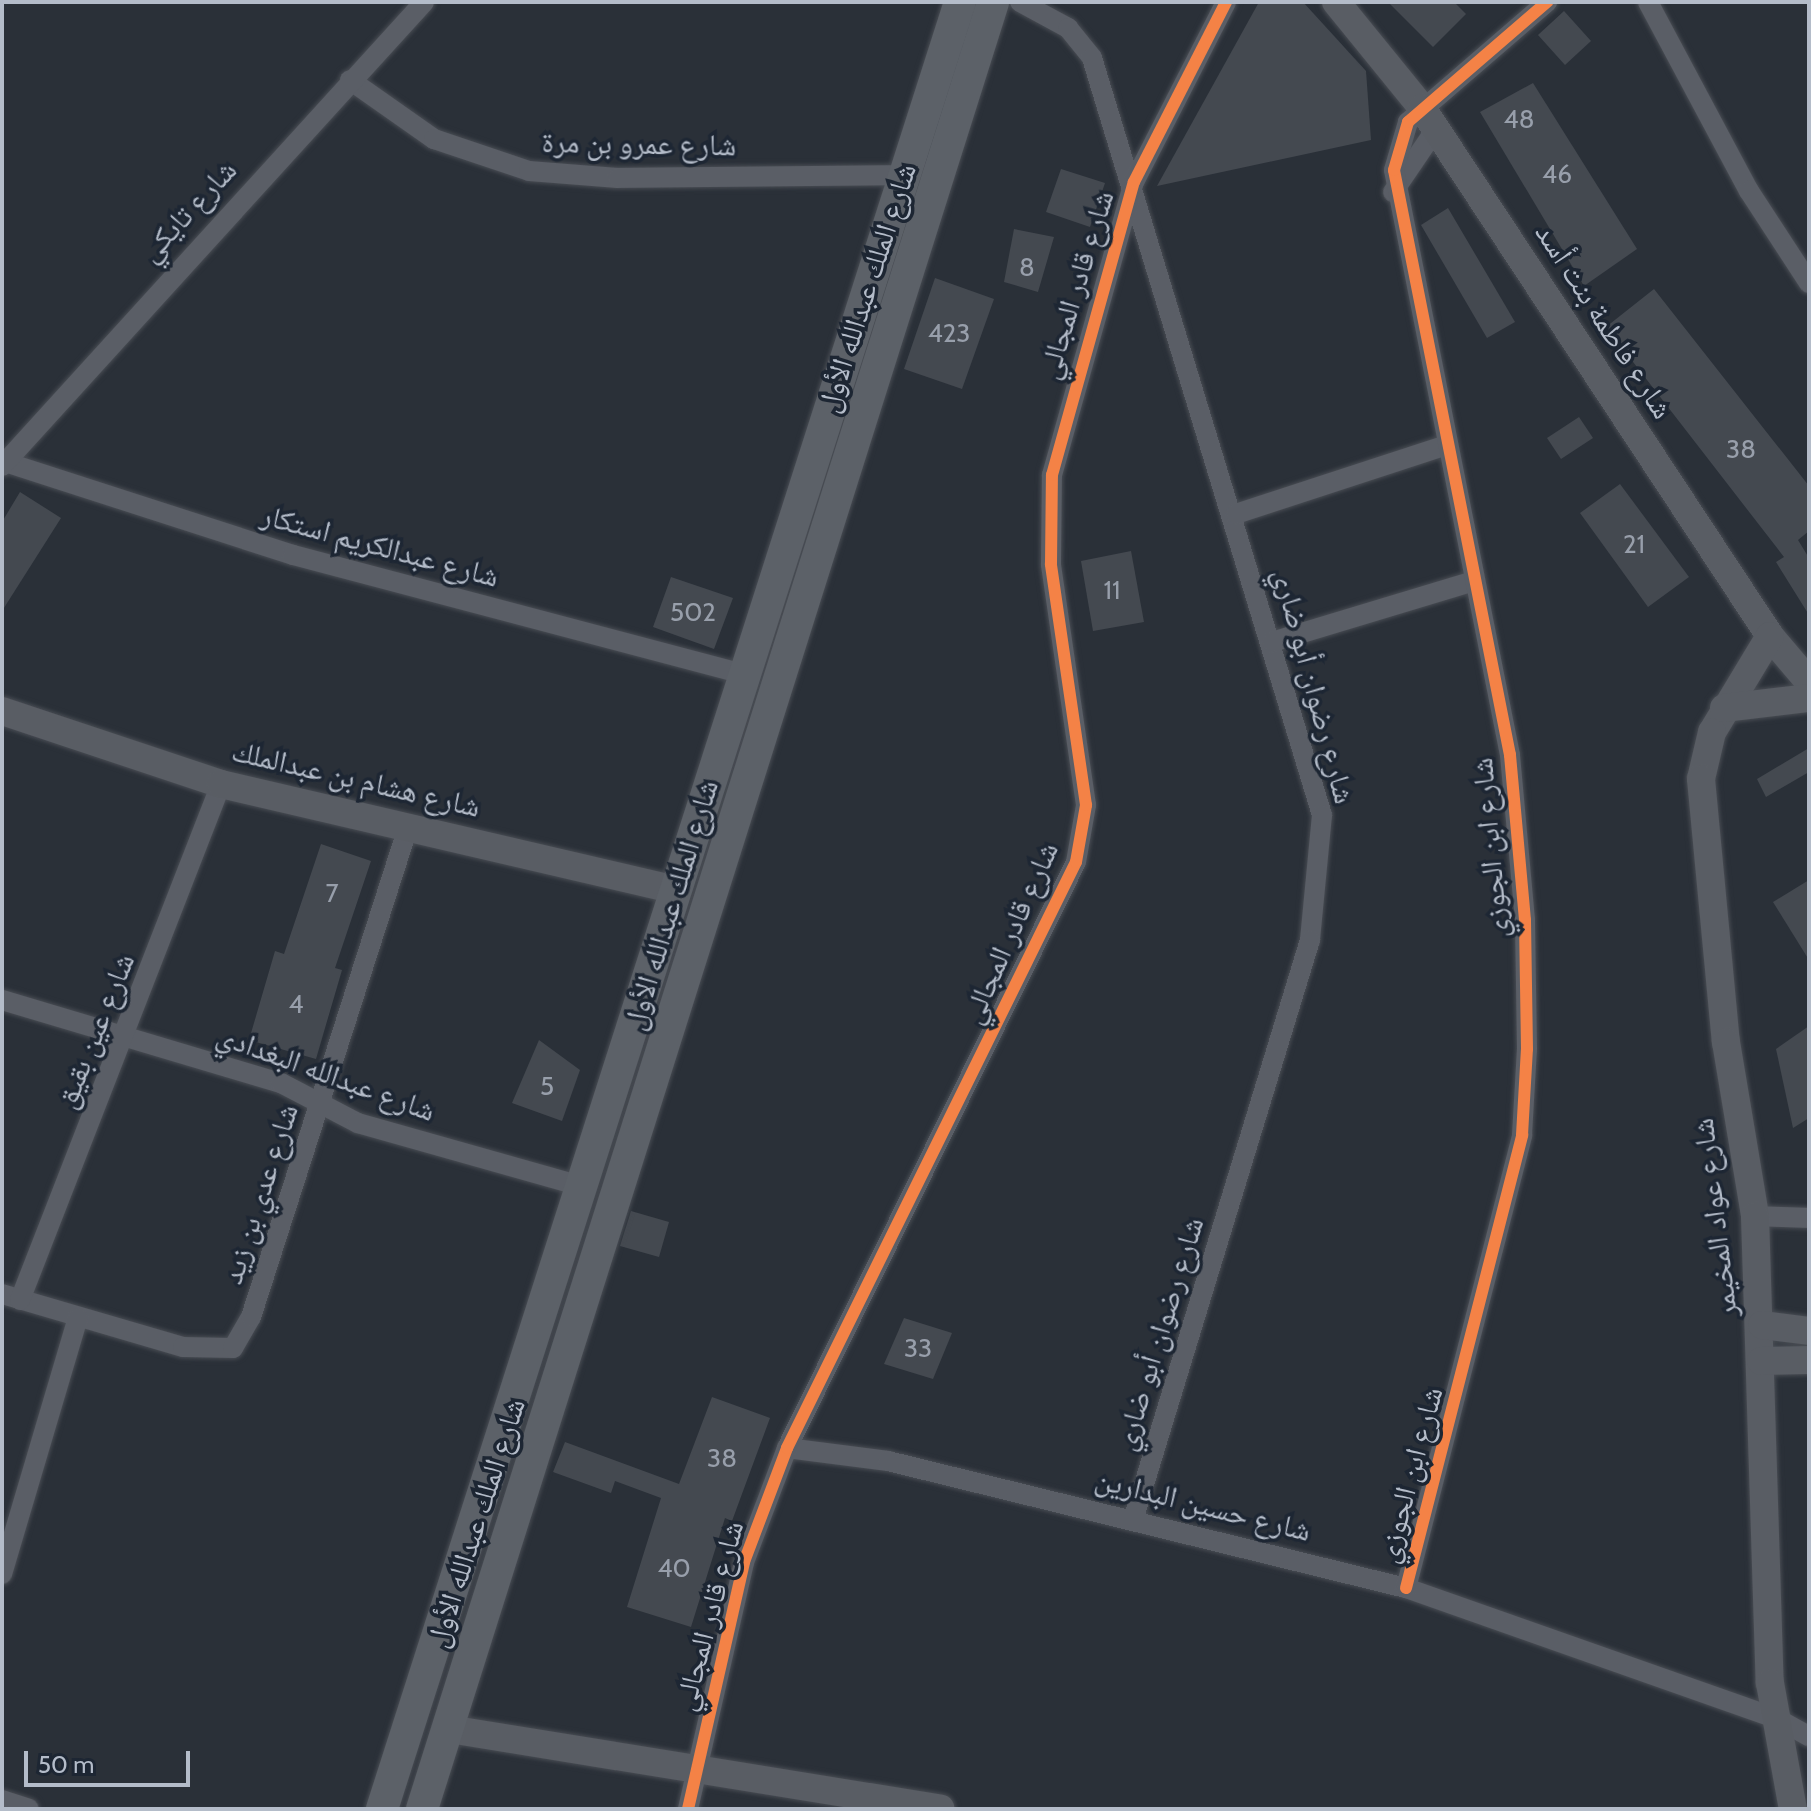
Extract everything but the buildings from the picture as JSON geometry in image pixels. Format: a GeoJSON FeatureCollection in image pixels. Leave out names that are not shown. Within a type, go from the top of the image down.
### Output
{"type":"FeatureCollection","features":[{"type":"Feature","properties":{"kind":"main road","name":"شارع الملك عبدالله الأول"},"geometry":{"type":"LineString","coordinates":[[382,1809],[584,1187],[675,890],[960,2]]}},
{"type":"Feature","properties":{"kind":"main road","name":"شارع الملك عبدالله الأول"},"geometry":{"type":"LineString","coordinates":[[422,1809],[993,2]]}},
{"type":"Feature","properties":{"kind":"street","name":"شارع تايكي"},"geometry":{"type":"LineString","coordinates":[[3,463],[424,2]]}},
{"type":"Feature","properties":{"kind":"street","name":"شارع رضوان أبو ضاري"},"geometry":{"type":"LineString","coordinates":[[1020,2],[1087,47],[1134,182],[1236,514],[1322,815],[1310,940],[1134,1517]]}},
{"type":"Feature","properties":{"kind":"street","name":"شارع قادر المجالي"},"geometry":{"type":"LineString","coordinates":[[688,1809],[744,1562],[787,1448],[1076,862],[1086,805],[1083,752],[1048,513],[1068,402],[1134,182],[1226,2]]}},
{"type":"Feature","properties":{"kind":"street","name":"شارع فاطمة بنت أسد"},"geometry":{"type":"LineString","coordinates":[[1336,2],[1429,118],[1770,636],[1807,682]]}},
{"type":"Feature","properties":{"kind":"street","name":"شارع ابن الجوزي"},"geometry":{"type":"LineString","coordinates":[[1406,1588],[1522,1135],[1525,920],[1510,755],[1393,192],[1429,118],[1547,2]]}},
{"type":"Feature","properties":{"kind":"street"},"geometry":{"type":"LineString","coordinates":[[1648,2],[1749,191],[1809,283]]}},
{"type":"Feature","properties":{"kind":"street","name":"شارع عمرو بن مرة"},"geometry":{"type":"LineString","coordinates":[[350,80],[434,139],[529,171],[618,178],[904,175]]}},
{"type":"Feature","properties":{"kind":"street"},"geometry":{"type":"LineString","coordinates":[[1236,514],[1444,446]]}},
{"type":"Feature","properties":{"kind":"street","name":"شارع عبدالكريم استكار"},"geometry":{"type":"LineString","coordinates":[[3,463],[293,555],[744,674]]}},
{"type":"Feature","properties":{"kind":"street"},"geometry":{"type":"LineString","coordinates":[[1272,642],[1474,581]]}},
{"type":"Feature","properties":{"kind":"street","name":"شارع عواد المخيمر"},"geometry":{"type":"LineString","coordinates":[[1770,636],[1724,708],[1701,779],[1725,1033],[1755,1216],[1762,1325],[1776,1718],[1793,1809]]}},
{"type":"Feature","properties":{"kind":"street"},"geometry":{"type":"LineString","coordinates":[[1724,708],[1807,682]]}},
{"type":"Feature","properties":{"kind":"street","name":"شارع هشام بن عبدالملك"},"geometry":{"type":"LineString","coordinates":[[2,697],[14,714],[221,784],[675,890]]}},
{"type":"Feature","properties":{"kind":"street","name":"شارع عين بقيق"},"geometry":{"type":"LineString","coordinates":[[11,1297],[125,1038],[221,784]]}},
{"type":"Feature","properties":{"kind":"street","name":"شارع عدي بن زيد"},"geometry":{"type":"LineString","coordinates":[[11,1297],[206,1352],[233,1348],[251,1317],[408,827]]}},
{"type":"Feature","properties":{"kind":"street","name":"شارع عبدالله البغدادي"},"geometry":{"type":"LineString","coordinates":[[2,1000],[281,1083],[358,1123],[584,1187]]}},
{"type":"Feature","properties":{"kind":"street"},"geometry":{"type":"LineString","coordinates":[[1755,1216],[1809,1218]]}},
{"type":"Feature","properties":{"kind":"street"},"geometry":{"type":"LineString","coordinates":[[3,1563],[78,1318]]}},
{"type":"Feature","properties":{"kind":"street"},"geometry":{"type":"LineString","coordinates":[[1762,1325],[1809,1331]]}},
{"type":"Feature","properties":{"kind":"street"},"geometry":{"type":"LineString","coordinates":[[1761,1361],[1809,1360]]}},
{"type":"Feature","properties":{"kind":"street","name":"شارع حسين البدارين"},"geometry":{"type":"LineString","coordinates":[[787,1448],[888,1461],[1134,1517],[1406,1588],[1776,1718],[1809,1736]]}},
{"type":"Feature","properties":{"kind":"street"},"geometry":{"type":"LineString","coordinates":[[449,1729],[941,1809]]}},
{"type":"Feature","properties":{"kind":"street"},"geometry":{"type":"LineString","coordinates":[[2,1800],[29,1809]]}},
{"type":"Feature","properties":{"kind":"cycle path"},"geometry":{"type":"LineString","coordinates":[[688,1809],[744,1562],[787,1448],[1076,862],[1086,805],[1051,564],[1052,475],[1134,182],[1226,2]]}},
{"type":"Feature","properties":{"kind":"cycle path"},"geometry":{"type":"LineString","coordinates":[[1406,1588],[1522,1135],[1527,1049],[1525,920],[1510,755],[1394,170],[1408,122],[1547,2]]}}]}
